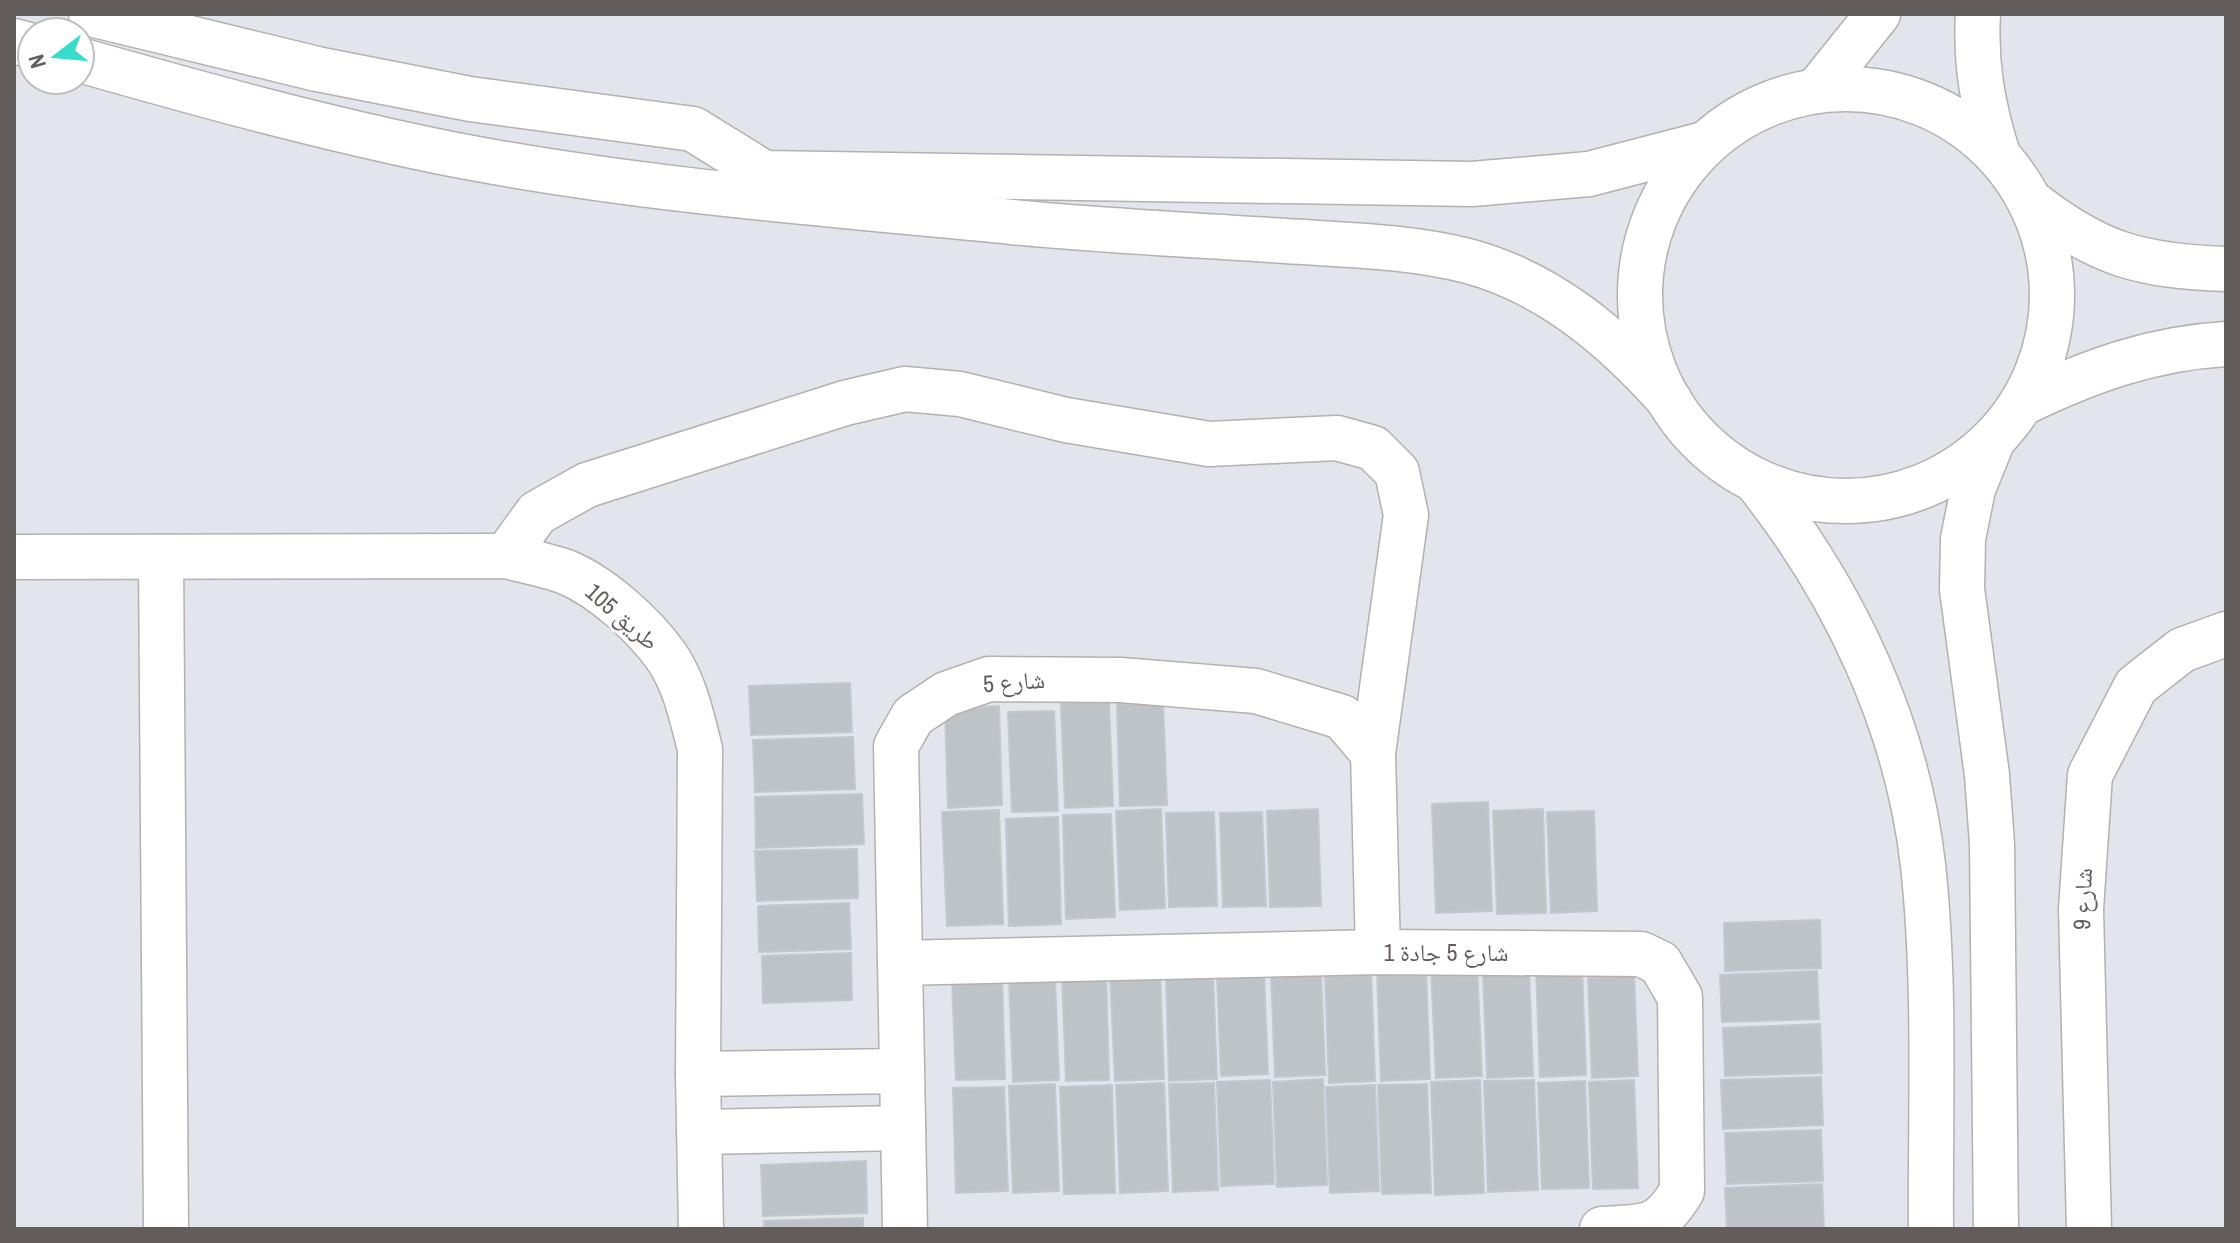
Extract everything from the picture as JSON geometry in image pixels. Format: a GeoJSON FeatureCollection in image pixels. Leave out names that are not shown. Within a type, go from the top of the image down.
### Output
{"type":"FeatureCollection","features":[{"type":"Feature","properties":{"kind":"street"},"geometry":{"type":"LineString","coordinates":[[91,14],[302,65],[470,99],[693,129],[764,173],[1472,184],[1589,174],[1704,144]]}},
{"type":"Feature","properties":{"kind":"street"},"geometry":{"type":"LineString","coordinates":[[1817,90],[1878,14]]}},
{"type":"Feature","properties":{"kind":"street"},"geometry":{"type":"LineString","coordinates":[[1978,14],[1976,62],[1984,109],[1998,155]]}},
{"type":"Feature","properties":{"kind":"street"},"geometry":{"type":"LineString","coordinates":[[96,64],[353,133],[454,154],[644,184],[1062,227],[1412,249],[1472,262],[1529,285],[1581,316],[1629,355],[1707,447],[1756,481],[1796,496],[1824,500],[1880,500],[1922,488],[1959,469],[1992,442],[2023,403],[2039,372],[2053,303],[2046,246],[2031,202],[1998,155],[1969,128],[1934,107],[1897,94],[1857,88],[1817,90],[1756,108],[1704,144],[1666,193],[1653,221],[1640,282],[1646,344],[1670,401]]}},
{"type":"Feature","properties":{"kind":"street"},"geometry":{"type":"LineString","coordinates":[[2031,202],[2063,227],[2099,247],[2138,261],[2178,268],[2226,269]]}},
{"type":"Feature","properties":{"kind":"street"},"geometry":{"type":"LineString","coordinates":[[2023,403],[2076,377],[2132,358],[2190,346],[2226,344]]}},
{"type":"Feature","properties":{"kind":"street"},"geometry":{"type":"LineString","coordinates":[[506,556],[537,513],[587,485],[845,403],[905,389],[960,394],[1066,420],[1209,444],[1337,438],[1373,448],[1397,472],[1406,515],[1373,753],[1378,952]]}},
{"type":"Feature","properties":{"kind":"street"},"geometry":{"type":"LineString","coordinates":[[1992,442],[1971,501],[1963,539],[1962,589],[1987,775],[1992,844],[1996,1229]]}},
{"type":"Feature","properties":{"kind":"street"},"geometry":{"type":"LineString","coordinates":[[1756,481],[1793,528],[1854,632],[1888,716],[1912,804],[1928,923],[1931,1229]]}},
{"type":"Feature","properties":{"kind":"street","name":"طريق 105"},"geometry":{"type":"LineString","coordinates":[[14,557],[506,556],[567,573],[601,593],[666,656],[687,700],[700,749],[698,1074],[701,1229]]}},
{"type":"Feature","properties":{"kind":"street"},"geometry":{"type":"LineString","coordinates":[[161,557],[166,1229]]}},
{"type":"Feature","properties":{"kind":"street","name":"شارع 9"},"geometry":{"type":"LineString","coordinates":[[2089,1229],[2081,909],[2090,775],[2136,686],[2182,650],[2226,634]]}},
{"type":"Feature","properties":{"kind":"street","name":"شارع 5"},"geometry":{"type":"LineString","coordinates":[[905,1229],[896,746],[913,716],[946,694],[989,679],[1121,680],[1256,691],[1342,717],[1373,753]]}},
{"type":"Feature","properties":{"kind":"street","name":"شارع 5 جادة 1"},"geometry":{"type":"LineString","coordinates":[[900,963],[1378,952],[1641,954],[1660,963],[1680,997],[1682,1191],[1666,1217],[1645,1226],[1602,1229]]}},
{"type":"Feature","properties":{"kind":"street"},"geometry":{"type":"LineString","coordinates":[[698,1074],[901,1071]]}},
{"type":"Feature","properties":{"kind":"street"},"geometry":{"type":"LineString","coordinates":[[699,1132],[903,1128]]}},
{"type":"Feature","properties":{"kind":"building"},"geometry":{"type":"Polygon","coordinates":[[[850,683],[852,732],[751,735],[749,686],[850,683]]]}},
{"type":"Feature","properties":{"kind":"building"},"geometry":{"type":"Polygon","coordinates":[[[1109,702],[1113,806],[1065,808],[1061,703],[1109,702]]]}},
{"type":"Feature","properties":{"kind":"building"},"geometry":{"type":"Polygon","coordinates":[[[1163,703],[1167,805],[1120,806],[1117,704],[1163,703]]]}},
{"type":"Feature","properties":{"kind":"building"},"geometry":{"type":"Polygon","coordinates":[[[999,706],[1002,805],[948,808],[945,709],[999,706]]]}},
{"type":"Feature","properties":{"kind":"building"},"geometry":{"type":"Polygon","coordinates":[[[1054,711],[1058,811],[1012,812],[1008,712],[1054,711]]]}},
{"type":"Feature","properties":{"kind":"building"},"geometry":{"type":"Polygon","coordinates":[[[853,737],[855,789],[755,792],[753,740],[853,737]]]}},
{"type":"Feature","properties":{"kind":"building"},"geometry":{"type":"Polygon","coordinates":[[[862,794],[864,844],[756,848],[755,797],[862,794]]]}},
{"type":"Feature","properties":{"kind":"building"},"geometry":{"type":"Polygon","coordinates":[[[1488,802],[1492,911],[1436,913],[1432,804],[1488,802]]]}},
{"type":"Feature","properties":{"kind":"building"},"geometry":{"type":"Polygon","coordinates":[[[1161,809],[1165,908],[1120,910],[1116,811],[1161,809]]]}},
{"type":"Feature","properties":{"kind":"building"},"geometry":{"type":"Polygon","coordinates":[[[1318,809],[1321,906],[1270,907],[1267,811],[1318,809]]]}},
{"type":"Feature","properties":{"kind":"building"},"geometry":{"type":"Polygon","coordinates":[[[1543,809],[1546,913],[1497,914],[1493,811],[1543,809]]]}},
{"type":"Feature","properties":{"kind":"building"},"geometry":{"type":"Polygon","coordinates":[[[999,810],[1003,924],[947,926],[942,812],[999,810]]]}},
{"type":"Feature","properties":{"kind":"building"},"geometry":{"type":"Polygon","coordinates":[[[1594,811],[1597,911],[1551,913],[1547,812],[1594,811]]]}},
{"type":"Feature","properties":{"kind":"building"},"geometry":{"type":"Polygon","coordinates":[[[1214,812],[1217,906],[1169,907],[1166,813],[1214,812]]]}},
{"type":"Feature","properties":{"kind":"building"},"geometry":{"type":"Polygon","coordinates":[[[1262,812],[1266,906],[1223,907],[1220,813],[1262,812]]]}},
{"type":"Feature","properties":{"kind":"building"},"geometry":{"type":"Polygon","coordinates":[[[1111,814],[1115,917],[1066,919],[1063,815],[1111,814]]]}},
{"type":"Feature","properties":{"kind":"building"},"geometry":{"type":"Polygon","coordinates":[[[1058,817],[1061,924],[1009,926],[1006,819],[1058,817]]]}},
{"type":"Feature","properties":{"kind":"building"},"geometry":{"type":"Polygon","coordinates":[[[857,849],[858,898],[757,901],[755,851],[857,849]]]}},
{"type":"Feature","properties":{"kind":"building"},"geometry":{"type":"Polygon","coordinates":[[[849,903],[851,949],[759,952],[758,906],[849,903]]]}},
{"type":"Feature","properties":{"kind":"building"},"geometry":{"type":"Polygon","coordinates":[[[1820,920],[1821,968],[1725,971],[1724,923],[1820,920]]]}},
{"type":"Feature","properties":{"kind":"building"},"geometry":{"type":"Polygon","coordinates":[[[851,953],[852,1000],[763,1003],[762,956],[851,953]]]}},
{"type":"Feature","properties":{"kind":"building"},"geometry":{"type":"Polygon","coordinates":[[[1477,965],[1482,1076],[1436,1078],[1431,966],[1477,965]]]}},
{"type":"Feature","properties":{"kind":"building"},"geometry":{"type":"Polygon","coordinates":[[[1582,968],[1586,1075],[1540,1077],[1536,969],[1582,968]]]}},
{"type":"Feature","properties":{"kind":"building"},"geometry":{"type":"Polygon","coordinates":[[[1426,969],[1430,1079],[1381,1081],[1377,971],[1426,969]]]}},
{"type":"Feature","properties":{"kind":"building"},"geometry":{"type":"Polygon","coordinates":[[[1529,969],[1533,1076],[1487,1078],[1483,971],[1529,969]]]}},
{"type":"Feature","properties":{"kind":"building"},"geometry":{"type":"Polygon","coordinates":[[[1160,971],[1164,1079],[1115,1081],[1110,973],[1160,971]]]}},
{"type":"Feature","properties":{"kind":"building"},"geometry":{"type":"Polygon","coordinates":[[[1321,971],[1325,1075],[1275,1077],[1271,973],[1321,971]]]}},
{"type":"Feature","properties":{"kind":"building"},"geometry":{"type":"Polygon","coordinates":[[[1371,971],[1375,1081],[1329,1083],[1325,973],[1371,971]]]}},
{"type":"Feature","properties":{"kind":"building"},"geometry":{"type":"Polygon","coordinates":[[[1817,971],[1819,1019],[1722,1022],[1720,975],[1817,971]]]}},
{"type":"Feature","properties":{"kind":"building"},"geometry":{"type":"Polygon","coordinates":[[[1106,972],[1109,1080],[1066,1081],[1062,974],[1106,972]]]}},
{"type":"Feature","properties":{"kind":"building"},"geometry":{"type":"Polygon","coordinates":[[[1264,972],[1268,1074],[1221,1076],[1217,974],[1264,972]]]}},
{"type":"Feature","properties":{"kind":"building"},"geometry":{"type":"Polygon","coordinates":[[[1213,974],[1217,1079],[1169,1081],[1166,975],[1213,974]]]}},
{"type":"Feature","properties":{"kind":"building"},"geometry":{"type":"Polygon","coordinates":[[[1634,976],[1638,1076],[1592,1078],[1588,978],[1634,976]]]}},
{"type":"Feature","properties":{"kind":"building"},"geometry":{"type":"Polygon","coordinates":[[[1055,978],[1059,1080],[1013,1082],[1009,979],[1055,978]]]}},
{"type":"Feature","properties":{"kind":"building"},"geometry":{"type":"Polygon","coordinates":[[[1002,979],[1005,1079],[956,1080],[952,980],[1002,979]]]}},
{"type":"Feature","properties":{"kind":"building"},"geometry":{"type":"Polygon","coordinates":[[[1820,1024],[1822,1073],[1725,1076],[1723,1028],[1820,1024]]]}},
{"type":"Feature","properties":{"kind":"building"},"geometry":{"type":"Polygon","coordinates":[[[1821,1077],[1823,1125],[1723,1129],[1721,1080],[1821,1077]]]}},
{"type":"Feature","properties":{"kind":"building"},"geometry":{"type":"Polygon","coordinates":[[[1323,1079],[1327,1185],[1277,1187],[1273,1082],[1323,1079]]]}},
{"type":"Feature","properties":{"kind":"building"},"geometry":{"type":"Polygon","coordinates":[[[1270,1080],[1274,1184],[1221,1186],[1217,1082],[1270,1080]]]}},
{"type":"Feature","properties":{"kind":"building"},"geometry":{"type":"Polygon","coordinates":[[[1480,1080],[1484,1193],[1435,1195],[1431,1082],[1480,1080]]]}},
{"type":"Feature","properties":{"kind":"building"},"geometry":{"type":"Polygon","coordinates":[[[1534,1080],[1538,1190],[1488,1192],[1484,1081],[1534,1080]]]}},
{"type":"Feature","properties":{"kind":"building"},"geometry":{"type":"Polygon","coordinates":[[[1634,1080],[1638,1188],[1593,1189],[1589,1082],[1634,1080]]]}},
{"type":"Feature","properties":{"kind":"building"},"geometry":{"type":"Polygon","coordinates":[[[1585,1081],[1589,1188],[1542,1189],[1538,1083],[1585,1081]]]}},
{"type":"Feature","properties":{"kind":"building"},"geometry":{"type":"Polygon","coordinates":[[[1164,1083],[1168,1191],[1120,1193],[1116,1085],[1164,1083]]]}},
{"type":"Feature","properties":{"kind":"building"},"geometry":{"type":"Polygon","coordinates":[[[1214,1083],[1218,1190],[1173,1192],[1169,1084],[1214,1083]]]}},
{"type":"Feature","properties":{"kind":"building"},"geometry":{"type":"Polygon","coordinates":[[[1055,1084],[1059,1191],[1013,1193],[1009,1086],[1055,1084]]]}},
{"type":"Feature","properties":{"kind":"building"},"geometry":{"type":"Polygon","coordinates":[[[1427,1084],[1431,1193],[1382,1194],[1378,1085],[1427,1084]]]}},
{"type":"Feature","properties":{"kind":"building"},"geometry":{"type":"Polygon","coordinates":[[[1112,1085],[1115,1193],[1064,1194],[1060,1087],[1112,1085]]]}},
{"type":"Feature","properties":{"kind":"building"},"geometry":{"type":"Polygon","coordinates":[[[1375,1085],[1379,1191],[1330,1193],[1326,1087],[1375,1085]]]}},
{"type":"Feature","properties":{"kind":"building"},"geometry":{"type":"Polygon","coordinates":[[[1004,1087],[1008,1191],[956,1193],[953,1088],[1004,1087]]]}},
{"type":"Feature","properties":{"kind":"building"},"geometry":{"type":"Polygon","coordinates":[[[1821,1130],[1823,1181],[1727,1184],[1725,1133],[1821,1130]]]}},
{"type":"Feature","properties":{"kind":"building"},"geometry":{"type":"Polygon","coordinates":[[[866,1161],[867,1213],[763,1216],[761,1165],[866,1161]]]}},
{"type":"Feature","properties":{"kind":"building"},"geometry":{"type":"Polygon","coordinates":[[[1822,1184],[1824,1229],[1727,1229],[1725,1188],[1822,1184]]]}},
{"type":"Feature","properties":{"kind":"building"},"geometry":{"type":"Polygon","coordinates":[[[863,1218],[863,1229],[764,1229],[764,1221],[863,1218]]]}}]}
